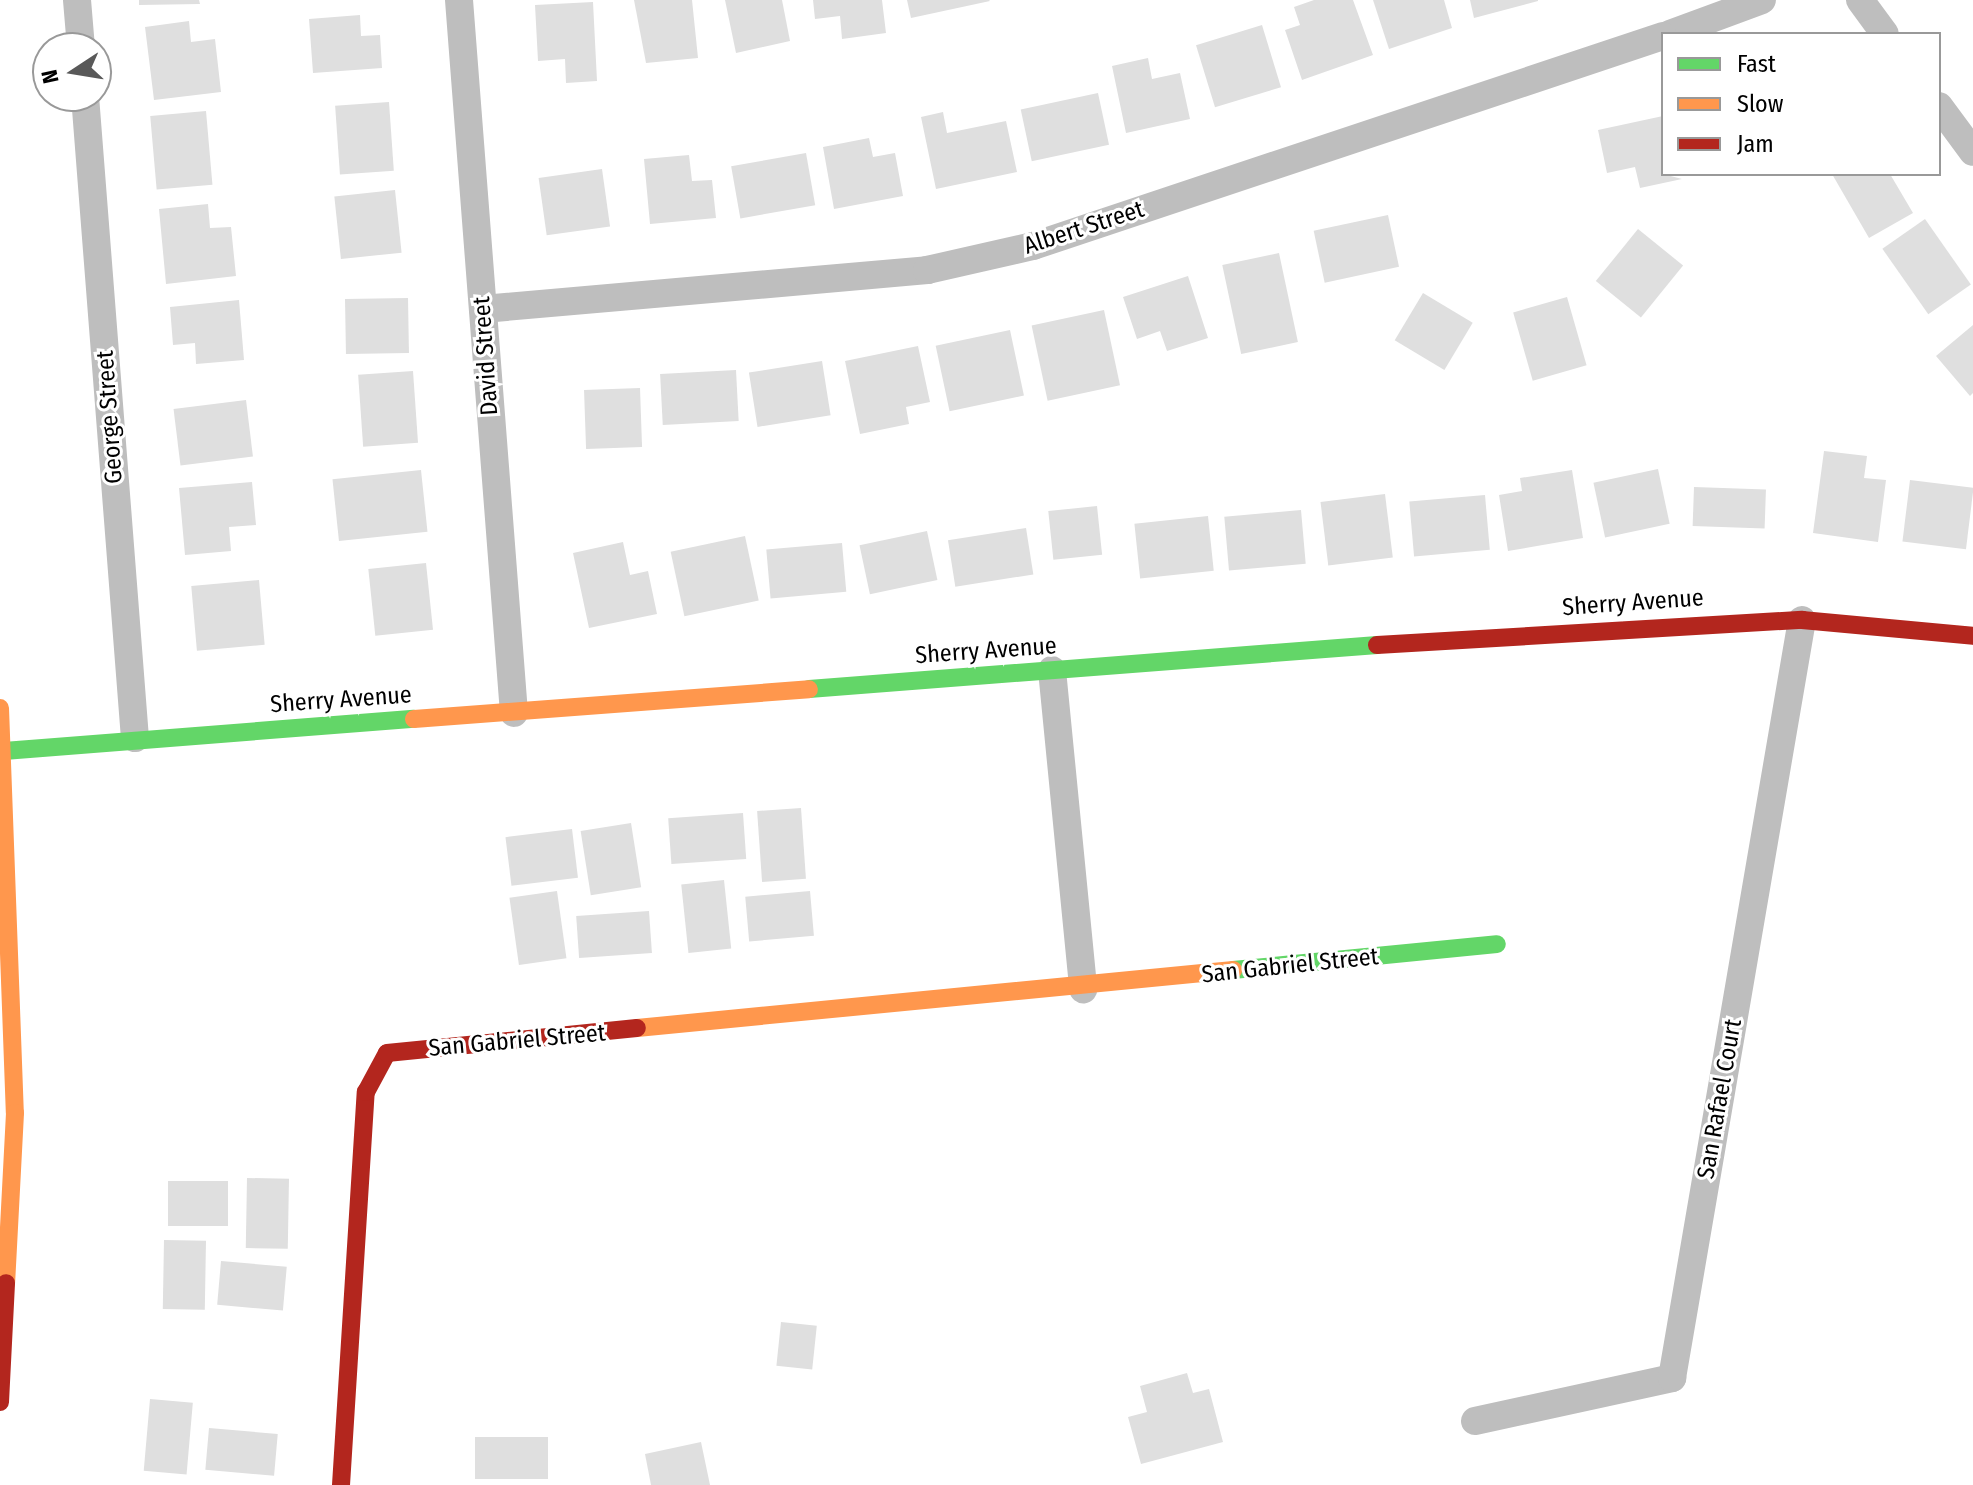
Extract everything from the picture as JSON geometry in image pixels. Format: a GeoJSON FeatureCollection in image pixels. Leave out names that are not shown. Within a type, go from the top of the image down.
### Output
{"type":"FeatureCollection","features":[{"type":"Feature","properties":{"kind":"street"},"geometry":{"type":"LineString","coordinates":[[77,0],[80,32]]}},
{"type":"Feature","properties":{"kind":"street","name":"David Street"},"geometry":{"type":"LineString","coordinates":[[459,0],[514,713]]}},
{"type":"Feature","properties":{"kind":"street"},"geometry":{"type":"LineString","coordinates":[[1675,32],[1762,0]]}},
{"type":"Feature","properties":{"kind":"street"},"geometry":{"type":"LineString","coordinates":[[1860,0],[1884,32]]}},
{"type":"Feature","properties":{"kind":"street","name":"Albert Street"},"geometry":{"type":"LineString","coordinates":[[483,309],[896,273],[1033,246],[1661,37]]}},
{"type":"Feature","properties":{"kind":"street"},"geometry":{"type":"LineString","coordinates":[[1941,109],[1973,152]]}},
{"type":"Feature","properties":{"kind":"street","name":"George Street"},"geometry":{"type":"LineString","coordinates":[[86,112],[135,738]]}},
{"type":"Feature","properties":{"kind":"street","name":"Sherry Avenue"},"geometry":{"type":"LineString","coordinates":[[4,751],[135,738],[514,713],[1677,622],[1802,620],[1973,636]]}},
{"type":"Feature","properties":{"kind":"street","name":"San Rafael Court"},"geometry":{"type":"LineString","coordinates":[[1475,1421],[1672,1378],[1802,620]]}},
{"type":"Feature","properties":{"kind":"street"},"geometry":{"type":"LineString","coordinates":[[1052,670],[1083,989]]}},
{"type":"Feature","properties":{"kind":"street"},"geometry":{"type":"LineString","coordinates":[[0,708],[4,751],[15,1113],[0,1402]]}},
{"type":"Feature","properties":{"kind":"street","name":"San Gabriel Street"},"geometry":{"type":"LineString","coordinates":[[341,1485],[366,1092],[387,1053],[1083,989],[1497,944]]}},
{"type":"Feature","properties":{"kind":"building"},"geometry":{"type":"Polygon","coordinates":[[[139,0],[199,0],[200,4],[139,5],[139,0]]]}},
{"type":"Feature","properties":{"kind":"building"},"geometry":{"type":"Polygon","coordinates":[[[634,0],[692,0],[698,58],[646,63],[634,0]]]}},
{"type":"Feature","properties":{"kind":"building"},"geometry":{"type":"Polygon","coordinates":[[[725,0],[782,0],[790,41],[736,53],[725,0]]]}},
{"type":"Feature","properties":{"kind":"building"},"geometry":{"type":"Polygon","coordinates":[[[813,0],[882,0],[886,33],[842,39],[840,16],[815,19],[813,0]]]}},
{"type":"Feature","properties":{"kind":"building"},"geometry":{"type":"Polygon","coordinates":[[[907,0],[989,0],[990,1],[911,18],[907,0]]]}},
{"type":"Feature","properties":{"kind":"building"},"geometry":{"type":"Polygon","coordinates":[[[1314,0],[1353,0],[1373,55],[1302,80],[1285,30],[1300,25],[1294,7],[1314,0]]]}},
{"type":"Feature","properties":{"kind":"building"},"geometry":{"type":"Polygon","coordinates":[[[1373,0],[1444,0],[1452,28],[1389,49],[1373,0]]]}},
{"type":"Feature","properties":{"kind":"building"},"geometry":{"type":"Polygon","coordinates":[[[1470,0],[1538,0],[1538,1],[1474,18],[1470,0]]]}},
{"type":"Feature","properties":{"kind":"building"},"geometry":{"type":"Polygon","coordinates":[[[593,2],[597,81],[566,83],[565,59],[538,61],[535,5],[593,2]]]}},
{"type":"Feature","properties":{"kind":"building"},"geometry":{"type":"Polygon","coordinates":[[[360,15],[361,36],[380,35],[382,68],[313,73],[309,19],[360,15]]]}},
{"type":"Feature","properties":{"kind":"building"},"geometry":{"type":"Polygon","coordinates":[[[189,21],[191,42],[215,39],[221,92],[154,100],[145,27],[189,21]]]}},
{"type":"Feature","properties":{"kind":"building"},"geometry":{"type":"Polygon","coordinates":[[[1262,25],[1281,87],[1215,107],[1196,45],[1262,25]]]}},
{"type":"Feature","properties":{"kind":"building"},"geometry":{"type":"Polygon","coordinates":[[[1148,58],[1152,79],[1180,73],[1190,119],[1126,133],[1112,66],[1148,58]]]}},
{"type":"Feature","properties":{"kind":"building"},"geometry":{"type":"Polygon","coordinates":[[[1098,93],[1109,145],[1032,161],[1021,109],[1098,93]]]}},
{"type":"Feature","properties":{"kind":"building"},"geometry":{"type":"Polygon","coordinates":[[[389,102],[394,171],[340,175],[335,106],[389,102]]]}},
{"type":"Feature","properties":{"kind":"building"},"geometry":{"type":"Polygon","coordinates":[[[206,111],[212,185],[157,190],[150,116],[206,111]]]}},
{"type":"Feature","properties":{"kind":"building"},"geometry":{"type":"Polygon","coordinates":[[[943,112],[947,133],[1006,121],[1017,172],[936,189],[921,117],[943,112]]]}},
{"type":"Feature","properties":{"kind":"building"},"geometry":{"type":"Polygon","coordinates":[[[1661,116],[1661,176],[1682,179],[1640,188],[1635,167],[1607,173],[1598,130],[1661,116]]]}},
{"type":"Feature","properties":{"kind":"building"},"geometry":{"type":"Polygon","coordinates":[[[869,138],[873,157],[895,153],[903,196],[834,209],[823,147],[869,138]]]}},
{"type":"Feature","properties":{"kind":"building"},"geometry":{"type":"Polygon","coordinates":[[[806,153],[815,205],[740,218],[731,166],[806,153]]]}},
{"type":"Feature","properties":{"kind":"building"},"geometry":{"type":"Polygon","coordinates":[[[689,155],[692,181],[712,180],[716,218],[650,224],[644,159],[689,155]]]}},
{"type":"Feature","properties":{"kind":"building"},"geometry":{"type":"Polygon","coordinates":[[[602,169],[610,226],[547,235],[539,178],[602,169]]]}},
{"type":"Feature","properties":{"kind":"building"},"geometry":{"type":"Polygon","coordinates":[[[1833,176],[1891,176],[1913,213],[1869,238],[1833,176]]]}},
{"type":"Feature","properties":{"kind":"building"},"geometry":{"type":"Polygon","coordinates":[[[395,190],[402,253],[341,259],[334,196],[395,190]]]}},
{"type":"Feature","properties":{"kind":"building"},"geometry":{"type":"Polygon","coordinates":[[[208,204],[210,228],[231,227],[236,276],[166,284],[159,209],[208,204]]]}},
{"type":"Feature","properties":{"kind":"building"},"geometry":{"type":"Polygon","coordinates":[[[1388,215],[1399,267],[1325,283],[1314,231],[1388,215]]]}},
{"type":"Feature","properties":{"kind":"building"},"geometry":{"type":"Polygon","coordinates":[[[1925,219],[1971,285],[1928,314],[1882,249],[1925,219]]]}},
{"type":"Feature","properties":{"kind":"building"},"geometry":{"type":"Polygon","coordinates":[[[1638,229],[1683,266],[1641,318],[1596,281],[1638,229]]]}},
{"type":"Feature","properties":{"kind":"building"},"geometry":{"type":"Polygon","coordinates":[[[1279,253],[1298,342],[1241,354],[1222,265],[1279,253]]]}},
{"type":"Feature","properties":{"kind":"building"},"geometry":{"type":"Polygon","coordinates":[[[1188,276],[1208,338],[1167,351],[1160,331],[1137,339],[1123,297],[1188,276]]]}},
{"type":"Feature","properties":{"kind":"building"},"geometry":{"type":"Polygon","coordinates":[[[1423,293],[1473,323],[1444,370],[1395,340],[1423,293]]]}},
{"type":"Feature","properties":{"kind":"building"},"geometry":{"type":"Polygon","coordinates":[[[1567,297],[1587,365],[1533,381],[1513,312],[1567,297]]]}},
{"type":"Feature","properties":{"kind":"building"},"geometry":{"type":"Polygon","coordinates":[[[408,298],[409,353],[346,354],[345,299],[408,298]]]}},
{"type":"Feature","properties":{"kind":"building"},"geometry":{"type":"Polygon","coordinates":[[[239,300],[244,360],[196,364],[195,343],[173,345],[170,307],[239,300]]]}},
{"type":"Feature","properties":{"kind":"building"},"geometry":{"type":"Polygon","coordinates":[[[1104,310],[1120,385],[1048,401],[1032,325],[1104,310]]]}},
{"type":"Feature","properties":{"kind":"building"},"geometry":{"type":"Polygon","coordinates":[[[1973,325],[1973,393],[1970,396],[1936,356],[1973,325]]]}},
{"type":"Feature","properties":{"kind":"building"},"geometry":{"type":"Polygon","coordinates":[[[1010,330],[1024,396],[950,411],[936,346],[1010,330]]]}},
{"type":"Feature","properties":{"kind":"building"},"geometry":{"type":"Polygon","coordinates":[[[918,346],[930,402],[906,407],[909,424],[860,434],[845,361],[918,346]]]}},
{"type":"Feature","properties":{"kind":"building"},"geometry":{"type":"Polygon","coordinates":[[[822,361],[831,415],[758,427],[749,373],[822,361]]]}},
{"type":"Feature","properties":{"kind":"building"},"geometry":{"type":"Polygon","coordinates":[[[736,370],[739,421],[663,425],[660,374],[736,370]]]}},
{"type":"Feature","properties":{"kind":"building"},"geometry":{"type":"Polygon","coordinates":[[[413,371],[418,443],[363,447],[358,375],[413,371]]]}},
{"type":"Feature","properties":{"kind":"building"},"geometry":{"type":"Polygon","coordinates":[[[640,388],[642,447],[586,449],[584,390],[640,388]]]}},
{"type":"Feature","properties":{"kind":"building"},"geometry":{"type":"Polygon","coordinates":[[[246,400],[253,457],[180,465],[174,409],[246,400]]]}},
{"type":"Feature","properties":{"kind":"building"},"geometry":{"type":"Polygon","coordinates":[[[1824,451],[1867,456],[1864,478],[1886,480],[1878,542],[1813,533],[1824,451]]]}},
{"type":"Feature","properties":{"kind":"building"},"geometry":{"type":"Polygon","coordinates":[[[1658,469],[1670,524],[1605,537],[1593,483],[1658,469]]]}},
{"type":"Feature","properties":{"kind":"building"},"geometry":{"type":"Polygon","coordinates":[[[421,470],[427,532],[339,541],[332,479],[421,470]]]}},
{"type":"Feature","properties":{"kind":"building"},"geometry":{"type":"Polygon","coordinates":[[[1572,470],[1583,538],[1508,551],[1499,495],[1522,491],[1520,478],[1572,470]]]}},
{"type":"Feature","properties":{"kind":"building"},"geometry":{"type":"Polygon","coordinates":[[[1910,480],[1973,488],[1966,549],[1902,542],[1910,480]]]}},
{"type":"Feature","properties":{"kind":"building"},"geometry":{"type":"Polygon","coordinates":[[[252,482],[256,525],[229,527],[231,551],[185,555],[179,488],[252,482]]]}},
{"type":"Feature","properties":{"kind":"building"},"geometry":{"type":"Polygon","coordinates":[[[1694,487],[1766,490],[1765,528],[1693,526],[1694,487]]]}},
{"type":"Feature","properties":{"kind":"building"},"geometry":{"type":"Polygon","coordinates":[[[1385,494],[1393,558],[1328,565],[1320,502],[1385,494]]]}},
{"type":"Feature","properties":{"kind":"building"},"geometry":{"type":"Polygon","coordinates":[[[1485,495],[1490,550],[1414,556],[1409,502],[1485,495]]]}},
{"type":"Feature","properties":{"kind":"building"},"geometry":{"type":"Polygon","coordinates":[[[1097,506],[1102,555],[1053,560],[1048,511],[1097,506]]]}},
{"type":"Feature","properties":{"kind":"building"},"geometry":{"type":"Polygon","coordinates":[[[1301,510],[1306,564],[1229,571],[1224,517],[1301,510]]]}},
{"type":"Feature","properties":{"kind":"building"},"geometry":{"type":"Polygon","coordinates":[[[1208,516],[1214,571],[1140,578],[1134,524],[1208,516]]]}},
{"type":"Feature","properties":{"kind":"building"},"geometry":{"type":"Polygon","coordinates":[[[1026,528],[1033,574],[955,587],[948,540],[1026,528]]]}},
{"type":"Feature","properties":{"kind":"building"},"geometry":{"type":"Polygon","coordinates":[[[927,531],[937,580],[870,594],[860,545],[927,531]]]}},
{"type":"Feature","properties":{"kind":"building"},"geometry":{"type":"Polygon","coordinates":[[[745,536],[759,601],[684,616],[671,552],[745,536]]]}},
{"type":"Feature","properties":{"kind":"building"},"geometry":{"type":"Polygon","coordinates":[[[623,542],[630,575],[648,571],[657,614],[589,628],[573,553],[623,542]]]}},
{"type":"Feature","properties":{"kind":"building"},"geometry":{"type":"Polygon","coordinates":[[[842,543],[846,592],[771,598],[766,550],[842,543]]]}},
{"type":"Feature","properties":{"kind":"building"},"geometry":{"type":"Polygon","coordinates":[[[426,563],[433,630],[375,636],[368,569],[426,563]]]}},
{"type":"Feature","properties":{"kind":"building"},"geometry":{"type":"Polygon","coordinates":[[[259,580],[265,645],[197,651],[191,586],[259,580]]]}},
{"type":"Feature","properties":{"kind":"building"},"geometry":{"type":"Polygon","coordinates":[[[801,808],[806,879],[762,882],[757,811],[801,808]]]}},
{"type":"Feature","properties":{"kind":"building"},"geometry":{"type":"Polygon","coordinates":[[[743,813],[746,859],[671,864],[668,818],[743,813]]]}},
{"type":"Feature","properties":{"kind":"building"},"geometry":{"type":"Polygon","coordinates":[[[631,823],[641,887],[591,895],[581,831],[631,823]]]}},
{"type":"Feature","properties":{"kind":"building"},"geometry":{"type":"Polygon","coordinates":[[[572,829],[578,878],[511,886],[505,837],[572,829]]]}},
{"type":"Feature","properties":{"kind":"building"},"geometry":{"type":"Polygon","coordinates":[[[724,880],[731,949],[688,953],[681,884],[724,880]]]}},
{"type":"Feature","properties":{"kind":"building"},"geometry":{"type":"Polygon","coordinates":[[[557,891],[566,958],[519,965],[509,898],[557,891]]]}},
{"type":"Feature","properties":{"kind":"building"},"geometry":{"type":"Polygon","coordinates":[[[810,891],[814,936],[749,941],[745,897],[810,891]]]}},
{"type":"Feature","properties":{"kind":"building"},"geometry":{"type":"Polygon","coordinates":[[[649,911],[652,953],[579,958],[576,916],[649,911]]]}},
{"type":"Feature","properties":{"kind":"building"},"geometry":{"type":"Polygon","coordinates":[[[247,1178],[289,1179],[288,1249],[246,1248],[247,1178]]]}},
{"type":"Feature","properties":{"kind":"building"},"geometry":{"type":"Polygon","coordinates":[[[168,1181],[228,1181],[228,1226],[168,1226],[168,1181]]]}},
{"type":"Feature","properties":{"kind":"building"},"geometry":{"type":"Polygon","coordinates":[[[164,1240],[206,1241],[205,1310],[163,1309],[164,1240]]]}},
{"type":"Feature","properties":{"kind":"building"},"geometry":{"type":"Polygon","coordinates":[[[221,1261],[287,1267],[283,1311],[217,1305],[221,1261]]]}},
{"type":"Feature","properties":{"kind":"building"},"geometry":{"type":"Polygon","coordinates":[[[781,1322],[817,1326],[812,1370],[776,1366],[781,1322]]]}},
{"type":"Feature","properties":{"kind":"building"},"geometry":{"type":"Polygon","coordinates":[[[1187,1373],[1193,1393],[1209,1389],[1223,1442],[1141,1464],[1128,1417],[1147,1412],[1140,1386],[1187,1373]]]}},
{"type":"Feature","properties":{"kind":"building"},"geometry":{"type":"Polygon","coordinates":[[[150,1399],[193,1403],[187,1474],[144,1471],[150,1399]]]}},
{"type":"Feature","properties":{"kind":"building"},"geometry":{"type":"Polygon","coordinates":[[[209,1428],[278,1434],[274,1476],[205,1470],[209,1428]]]}},
{"type":"Feature","properties":{"kind":"building"},"geometry":{"type":"Polygon","coordinates":[[[475,1437],[548,1437],[548,1479],[475,1479],[475,1437]]]}},
{"type":"Feature","properties":{"kind":"building"},"geometry":{"type":"Polygon","coordinates":[[[701,1442],[710,1485],[651,1485],[645,1454],[701,1442]]]}},
{"type":"Feature","properties":{"kind":"traffic: fast"},"geometry":{"type":"LineString","coordinates":[[809,689],[1377,645]]}},
{"type":"Feature","properties":{"kind":"traffic: fast"},"geometry":{"type":"LineString","coordinates":[[4,751],[414,719]]}},
{"type":"Feature","properties":{"kind":"traffic: fast"},"geometry":{"type":"LineString","coordinates":[[1233,970],[1497,944]]}},
{"type":"Feature","properties":{"kind":"traffic: slow"},"geometry":{"type":"LineString","coordinates":[[414,719],[809,689]]}},
{"type":"Feature","properties":{"kind":"traffic: slow"},"geometry":{"type":"LineString","coordinates":[[0,708],[15,1113],[6,1283]]}},
{"type":"Feature","properties":{"kind":"traffic: slow"},"geometry":{"type":"LineString","coordinates":[[637,1028],[1233,970]]}},
{"type":"Feature","properties":{"kind":"traffic: jam"},"geometry":{"type":"LineString","coordinates":[[1377,645],[1802,620],[1973,636]]}},
{"type":"Feature","properties":{"kind":"traffic: jam"},"geometry":{"type":"LineString","coordinates":[[341,1485],[366,1092],[387,1053],[637,1028]]}},
{"type":"Feature","properties":{"kind":"traffic: jam"},"geometry":{"type":"LineString","coordinates":[[0,1402],[6,1283]]}}]}
